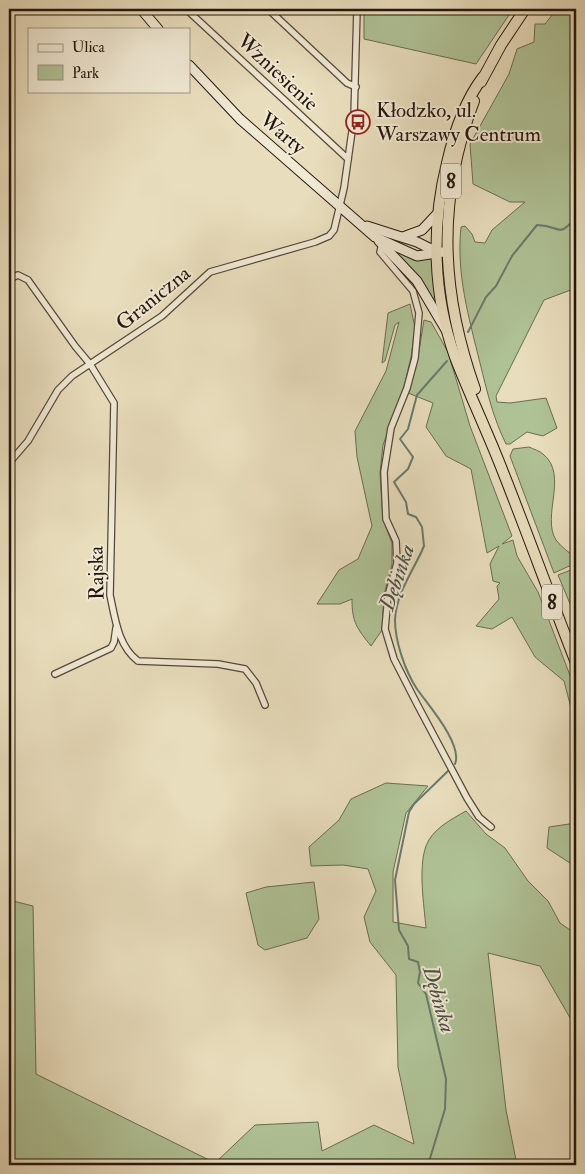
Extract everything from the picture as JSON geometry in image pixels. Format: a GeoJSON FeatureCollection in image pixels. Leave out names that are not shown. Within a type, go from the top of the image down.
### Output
{"type":"FeatureCollection","features":[{"type":"Feature","properties":{"kind":"highway","name":"8"},"geometry":{"type":"LineString","coordinates":[[459,356],[437,214],[448,159],[467,110],[483,77],[525,9]]}},
{"type":"Feature","properties":{"kind":"highway","name":"8"},"geometry":{"type":"LineString","coordinates":[[467,110],[450,187],[442,252],[440,293],[448,334],[459,356],[576,663]]}},
{"type":"Feature","properties":{"kind":"main road"},"geometry":{"type":"LineString","coordinates":[[141,9],[157,28]]}},
{"type":"Feature","properties":{"kind":"main road","name":"Warty"},"geometry":{"type":"LineString","coordinates":[[190,66],[254,132],[340,204],[379,240],[417,256],[442,252]]}},
{"type":"Feature","properties":{"kind":"main road"},"geometry":{"type":"LineString","coordinates":[[402,237],[410,236],[422,230],[437,214]]}},
{"type":"Feature","properties":{"kind":"main road","name":"Warty"},"geometry":{"type":"LineString","coordinates":[[360,222],[379,231],[424,244],[442,252]]}},
{"type":"Feature","properties":{"kind":"main road"},"geometry":{"type":"LineString","coordinates":[[379,240],[417,282],[448,334]]}},
{"type":"Feature","properties":{"kind":"street","name":"Wzniesienie"},"geometry":{"type":"LineString","coordinates":[[186,9],[348,159]]}},
{"type":"Feature","properties":{"kind":"street"},"geometry":{"type":"LineString","coordinates":[[268,9],[346,83],[356,87]]}},
{"type":"Feature","properties":{"kind":"street"},"geometry":{"type":"LineString","coordinates":[[340,204],[348,159],[356,87],[357,9]]}},
{"type":"Feature","properties":{"kind":"street","name":"Graniczna"},"geometry":{"type":"LineString","coordinates":[[9,463],[28,441],[58,390],[90,364],[162,316],[210,272],[266,257],[329,236],[334,230],[340,204]]}},
{"type":"Feature","properties":{"kind":"street"},"geometry":{"type":"LineString","coordinates":[[379,240],[380,252],[412,291],[419,313],[415,358],[407,388],[391,428],[384,472],[386,519],[396,541],[397,564],[388,596],[385,629],[394,659],[467,798],[480,817],[491,827]]}},
{"type":"Feature","properties":{"kind":"street","name":"Rajska"},"geometry":{"type":"LineString","coordinates":[[9,279],[18,275],[24,276],[36,289],[75,346],[90,364],[114,403],[110,595],[116,624],[130,655],[138,660],[218,664],[245,669],[256,683],[265,705]]}},
{"type":"Feature","properties":{"kind":"street"},"geometry":{"type":"LineString","coordinates":[[55,674],[111,648],[114,642],[116,624]]}},
{"type":"Feature","properties":{"kind":"green space"},"geometry":{"type":"Polygon","coordinates":[[[364,9],[513,9],[476,64],[364,39],[364,9]]]}},
{"type":"Feature","properties":{"kind":"green space"},"geometry":{"type":"Polygon","coordinates":[[[557,9],[576,9],[576,288],[544,300],[496,396],[497,402],[510,403],[546,398],[557,428],[543,436],[527,432],[510,444],[506,444],[491,404],[464,296],[460,262],[461,227],[465,226],[472,234],[475,242],[485,243],[492,230],[525,202],[510,202],[473,184],[470,144],[509,74],[517,49],[534,42],[535,24],[545,24],[557,9]]]}},
{"type":"Feature","properties":{"kind":"green space"},"geometry":{"type":"Polygon","coordinates":[[[384,243],[422,260],[433,258],[441,320],[384,243]]]}},
{"type":"Feature","properties":{"kind":"green space"},"geometry":{"type":"Polygon","coordinates":[[[410,304],[415,328],[411,357],[404,387],[383,445],[380,473],[383,519],[392,543],[392,564],[384,595],[382,630],[371,646],[356,625],[352,599],[340,604],[317,604],[339,570],[358,559],[372,526],[357,457],[355,431],[386,371],[399,322],[395,325],[385,361],[382,363],[388,313],[410,304]]]}},
{"type":"Feature","properties":{"kind":"green space"},"geometry":{"type":"Polygon","coordinates":[[[424,320],[431,322],[448,352],[470,426],[512,536],[502,544],[513,540],[517,556],[538,592],[576,691],[576,727],[564,681],[535,657],[512,617],[492,629],[476,626],[499,599],[497,586],[500,583],[493,581],[490,564],[499,546],[487,553],[471,469],[446,456],[426,427],[433,403],[408,393],[418,357],[424,320]]]}},
{"type":"Feature","properties":{"kind":"green space"},"geometry":{"type":"Polygon","coordinates":[[[529,447],[542,453],[550,463],[554,473],[555,484],[551,519],[552,530],[558,543],[576,558],[576,563],[554,573],[510,456],[513,449],[529,447]]]}},
{"type":"Feature","properties":{"kind":"green space"},"geometry":{"type":"Polygon","coordinates":[[[576,568],[576,618],[558,575],[576,568]]]}},
{"type":"Feature","properties":{"kind":"green space"},"geometry":{"type":"Polygon","coordinates":[[[386,783],[428,786],[406,813],[393,872],[393,922],[426,928],[422,865],[426,846],[433,834],[449,821],[466,811],[486,834],[505,848],[528,881],[548,901],[560,923],[576,934],[576,1028],[540,966],[488,953],[506,1110],[517,1165],[9,1165],[9,900],[33,906],[36,1074],[215,1163],[255,1125],[318,1122],[322,1151],[374,1125],[414,1144],[398,1067],[396,975],[370,942],[364,917],[376,891],[368,869],[343,865],[311,866],[309,847],[339,820],[351,799],[386,783]]]}},
{"type":"Feature","properties":{"kind":"green space"},"geometry":{"type":"Polygon","coordinates":[[[576,823],[576,867],[547,848],[549,827],[576,823]]]}},
{"type":"Feature","properties":{"kind":"green space"},"geometry":{"type":"Polygon","coordinates":[[[314,882],[319,919],[307,938],[265,950],[258,945],[246,893],[266,887],[314,882]]]}},
{"type":"Feature","properties":{"kind":"waterway","name":"Dębinka"},"geometry":{"type":"LineString","coordinates":[[468,332],[486,297],[496,286],[512,256],[537,225],[562,230],[576,218]]}},
{"type":"Feature","properties":{"kind":"waterway","name":"Dębinka"},"geometry":{"type":"LineString","coordinates":[[447,361],[417,395],[408,429],[400,439],[413,457],[408,469],[394,482],[406,502],[408,514],[416,517],[422,527],[424,546],[402,591],[396,610],[395,628],[405,665],[413,682],[436,714],[454,746],[455,764]]}},
{"type":"Feature","properties":{"kind":"waterway","name":"Dębinka"},"geometry":{"type":"LineString","coordinates":[[428,1165],[445,1109],[446,1079],[426,994],[418,983],[420,972],[418,962],[409,959],[408,946],[399,930],[395,880],[409,812],[414,804],[448,771]]}},
{"type":"Feature","properties":{"kind":"place","name":"Kłodzko, ul. Warszawy Centrum"},"geometry":{"type":"Point","coordinates":[358,122]}}]}
